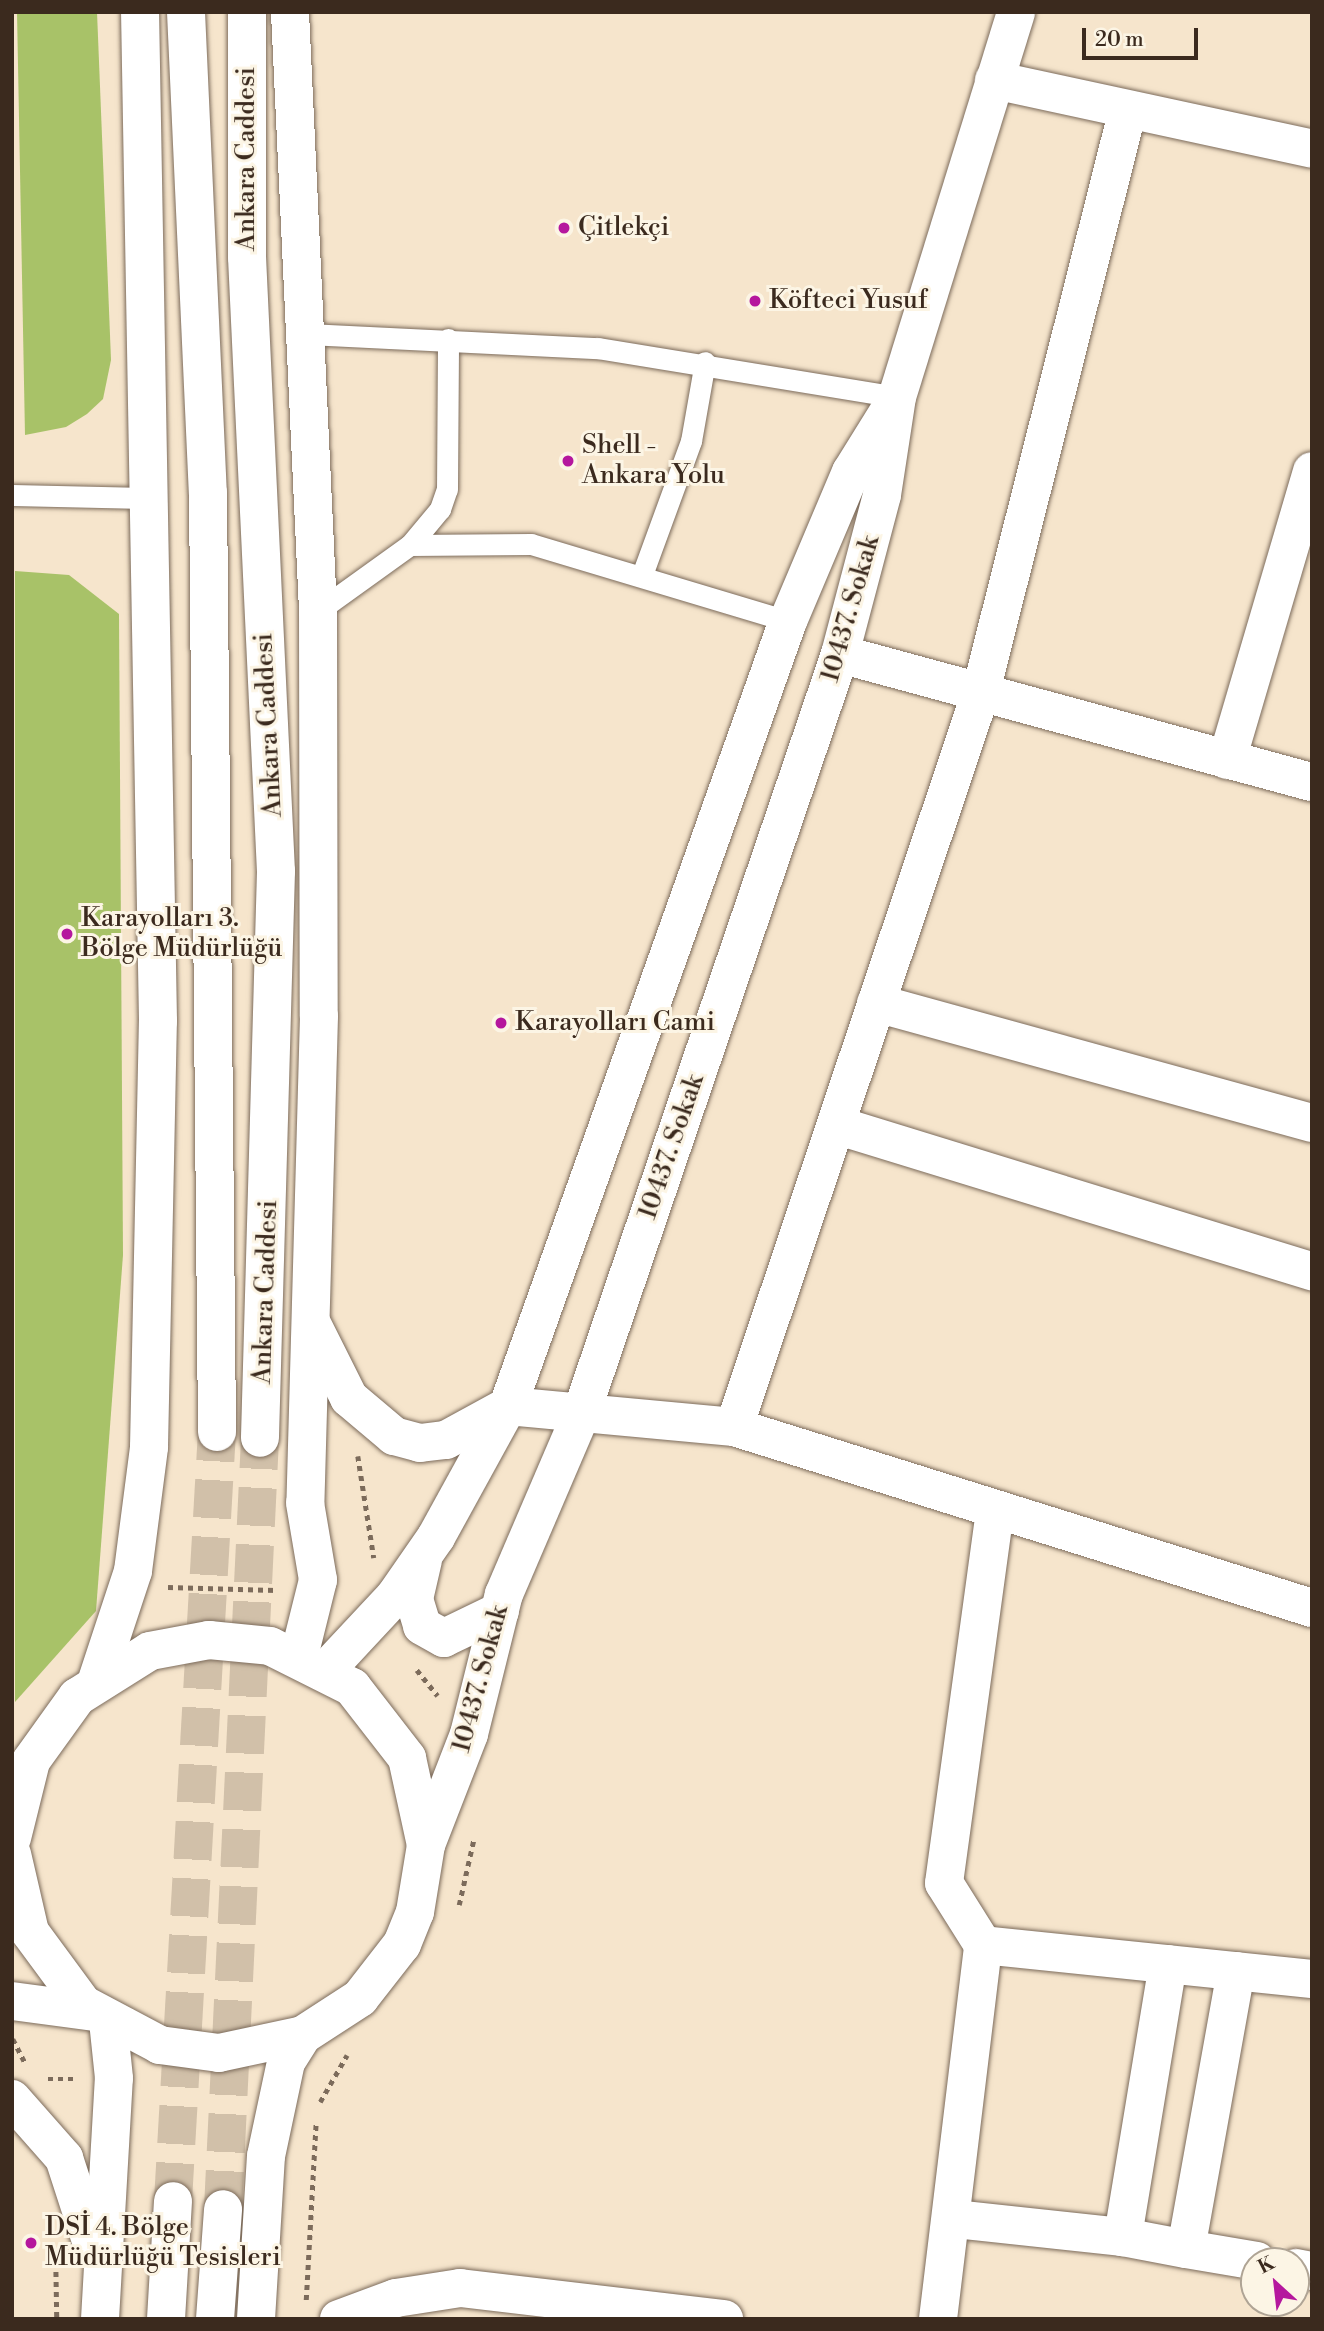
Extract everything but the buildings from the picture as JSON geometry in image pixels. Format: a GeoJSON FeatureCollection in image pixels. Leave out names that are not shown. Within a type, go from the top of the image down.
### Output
{"type":"FeatureCollection","features":[{"type":"Feature","properties":{"kind":"street"},"geometry":{"type":"LineString","coordinates":[[97,1680],[129,1586],[149,1447],[158,1035],[146,498],[149,262],[140,12]]}},
{"type":"Feature","properties":{"kind":"street","name":"Ankara Caddesi"},"geometry":{"type":"LineString","coordinates":[[186,12],[208,493],[217,1432]]}},
{"type":"Feature","properties":{"kind":"street","name":"Ankara Caddesi"},"geometry":{"type":"LineString","coordinates":[[247,12],[247,257],[276,871],[260,1438]]}},
{"type":"Feature","properties":{"kind":"street"},"geometry":{"type":"LineString","coordinates":[[290,12],[308,334],[318,611],[318,1016],[307,1314],[305,1503],[318,1580],[313,1662]]}},
{"type":"Feature","properties":{"kind":"street","name":"10437. Sokak"},"geometry":{"type":"LineString","coordinates":[[426,1845],[469,1734],[500,1611],[581,1414],[840,654],[882,495],[897,397],[1016,12]]}},
{"type":"Feature","properties":{"kind":"street"},"geometry":{"type":"LineString","coordinates":[[994,80],[1126,113],[1312,149]]}},
{"type":"Feature","properties":{"kind":"street"},"geometry":{"type":"LineString","coordinates":[[734,1427],[980,695],[1126,113]]}},
{"type":"Feature","properties":{"kind":"street","name":"10437. Sokak"},"geometry":{"type":"LineString","coordinates":[[313,1662],[382,1611],[425,1551],[508,1406],[788,621],[851,472],[897,397]]}},
{"type":"Feature","properties":{"kind":"street"},"geometry":{"type":"LineString","coordinates":[[1227,760],[1312,471]]}},
{"type":"Feature","properties":{"kind":"street"},"geometry":{"type":"LineString","coordinates":[[840,654],[980,695],[1312,782]]}},
{"type":"Feature","properties":{"kind":"street"},"geometry":{"type":"LineString","coordinates":[[876,1003],[1312,1123]]}},
{"type":"Feature","properties":{"kind":"street"},"geometry":{"type":"LineString","coordinates":[[836,1125],[1312,1271]]}},
{"type":"Feature","properties":{"kind":"street"},"geometry":{"type":"LineString","coordinates":[[307,1314],[349,1398],[375,1425],[420,1443],[474,1431],[508,1406],[734,1427],[1312,1608]]}},
{"type":"Feature","properties":{"kind":"street"},"geometry":{"type":"LineString","coordinates":[[938,2319],[954,2219],[983,1945],[944,1882],[995,1509]]}},
{"type":"Feature","properties":{"kind":"street"},"geometry":{"type":"LineString","coordinates":[[425,1551],[414,1599],[422,1626],[444,1637],[500,1611]]}},
{"type":"Feature","properties":{"kind":"street"},"geometry":{"type":"LineString","coordinates":[[12,1838],[17,1790],[59,1716],[97,1680],[150,1651],[209,1640],[313,1662],[392,1732],[418,1786],[426,1845],[415,1912],[389,1963],[360,1998],[303,2035],[219,2053],[160,2045],[101,2016],[62,1982],[30,1931],[12,1853]]}},
{"type":"Feature","properties":{"kind":"street"},"geometry":{"type":"LineString","coordinates":[[983,1945],[1312,1979]]}},
{"type":"Feature","properties":{"kind":"street"},"geometry":{"type":"LineString","coordinates":[[1123,2237],[1168,1964]]}},
{"type":"Feature","properties":{"kind":"street"},"geometry":{"type":"LineString","coordinates":[[1186,2249],[1236,1971]]}},
{"type":"Feature","properties":{"kind":"street"},"geometry":{"type":"LineString","coordinates":[[12,2001],[101,2016]]}},
{"type":"Feature","properties":{"kind":"street"},"geometry":{"type":"LineString","coordinates":[[100,2307],[114,2078],[101,2016]]}},
{"type":"Feature","properties":{"kind":"street"},"geometry":{"type":"LineString","coordinates":[[256,2319],[266,2156],[286,2062],[303,2035]]}},
{"type":"Feature","properties":{"kind":"street"},"geometry":{"type":"LineString","coordinates":[[12,2099],[64,2158],[89,2228],[100,2307]]}},
{"type":"Feature","properties":{"kind":"street"},"geometry":{"type":"LineString","coordinates":[[166,2319],[173,2201]]}},
{"type":"Feature","properties":{"kind":"street"},"geometry":{"type":"LineString","coordinates":[[215,2319],[223,2209]]}},
{"type":"Feature","properties":{"kind":"street"},"geometry":{"type":"LineString","coordinates":[[954,2219],[1123,2237],[1240,2258]]}},
{"type":"Feature","properties":{"kind":"street"},"geometry":{"type":"LineString","coordinates":[[323,2312],[460,2288],[526,2307],[724,2319]]}},
{"type":"Feature","properties":{"kind":"lane"},"geometry":{"type":"LineString","coordinates":[[308,334],[448,340],[705,362],[897,397]]}},
{"type":"Feature","properties":{"kind":"lane"},"geometry":{"type":"LineString","coordinates":[[318,611],[410,545],[447,489],[448,340]]}},
{"type":"Feature","properties":{"kind":"lane"},"geometry":{"type":"LineString","coordinates":[[642,575],[691,441],[705,362]]}},
{"type":"Feature","properties":{"kind":"lane"},"geometry":{"type":"LineString","coordinates":[[12,495],[146,498]]}},
{"type":"Feature","properties":{"kind":"lane"},"geometry":{"type":"LineString","coordinates":[[410,545],[531,544],[642,575],[788,621]]}},
{"type":"Feature","properties":{"kind":"path"},"geometry":{"type":"LineString","coordinates":[[349,1398],[382,1611]]}},
{"type":"Feature","properties":{"kind":"path"},"geometry":{"type":"LineString","coordinates":[[129,1586],[290,1590],[374,1559]]}},
{"type":"Feature","properties":{"kind":"path"},"geometry":{"type":"LineString","coordinates":[[410,1662],[469,1734]]}},
{"type":"Feature","properties":{"kind":"path"},"geometry":{"type":"LineString","coordinates":[[456,1914],[476,1830]]}},
{"type":"Feature","properties":{"kind":"path"},"geometry":{"type":"LineString","coordinates":[[323,2312],[303,2263],[317,2106],[355,2045]]}},
{"type":"Feature","properties":{"kind":"green space"},"geometry":{"type":"Polygon","coordinates":[[[17,12],[97,12],[111,360],[103,399],[87,414],[66,427],[25,435],[17,12]]]}},
{"type":"Feature","properties":{"kind":"green space","name":"Karayolları 3. Bölge Müdürlüğü"},"geometry":{"type":"Polygon","coordinates":[[[15,571],[69,575],[119,614],[123,1255],[96,1611],[15,1702],[15,571]]]}},
{"type":"Feature","properties":{"kind":"tunnel"},"geometry":{"type":"LineString","coordinates":[[173,2201],[217,1432]]}},
{"type":"Feature","properties":{"kind":"tunnel"},"geometry":{"type":"LineString","coordinates":[[223,2209],[260,1438]]}},
{"type":"Feature","properties":{"kind":"place","name":"Çitlekçi"},"geometry":{"type":"Point","coordinates":[564,228]}},
{"type":"Feature","properties":{"kind":"place","name":"Köfteci Yusuf"},"geometry":{"type":"Point","coordinates":[755,301]}},
{"type":"Feature","properties":{"kind":"place","name":"Shell - Ankara Yolu"},"geometry":{"type":"Point","coordinates":[568,461]}},
{"type":"Feature","properties":{"kind":"place","name":"Karayolları 3. Bölge Müdürlüğü"},"geometry":{"type":"Point","coordinates":[67,934]}},
{"type":"Feature","properties":{"kind":"place","name":"Karayolları Cami"},"geometry":{"type":"Point","coordinates":[501,1023]}},
{"type":"Feature","properties":{"kind":"place","name":"DSİ 4. Bölge Müdürlüğü Tesisleri"},"geometry":{"type":"Point","coordinates":[31,2243]}}]}
